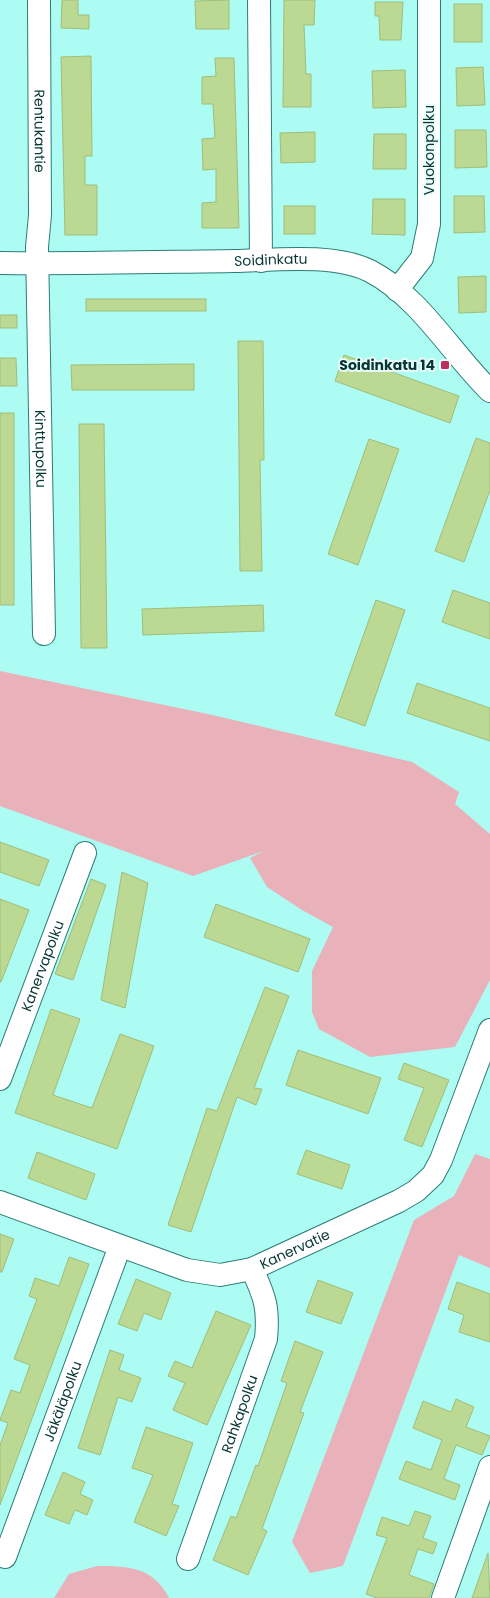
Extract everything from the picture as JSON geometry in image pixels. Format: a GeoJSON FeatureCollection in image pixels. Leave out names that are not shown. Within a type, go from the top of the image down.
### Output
{"type":"FeatureCollection","features":[{"type":"Feature","properties":{"kind":"street","name":"Rentukantie"},"geometry":{"type":"LineString","coordinates":[[39,0],[39,263]]}},
{"type":"Feature","properties":{"kind":"street"},"geometry":{"type":"LineString","coordinates":[[259,0],[261,261]]}},
{"type":"Feature","properties":{"kind":"street","name":"Vuokonpolku"},"geometry":{"type":"LineString","coordinates":[[397,290],[422,258],[429,224],[429,0]]}},
{"type":"Feature","properties":{"kind":"street","name":"Soidinkatu"},"geometry":{"type":"LineString","coordinates":[[0,264],[261,261],[320,261],[351,264],[370,272],[397,290],[488,385]]}},
{"type":"Feature","properties":{"kind":"street","name":"Kinttupolku"},"geometry":{"type":"LineString","coordinates":[[39,263],[44,634]]}},
{"type":"Feature","properties":{"kind":"street","name":"Kanervapolku"},"geometry":{"type":"LineString","coordinates":[[0,1079],[85,853]]}},
{"type":"Feature","properties":{"kind":"street","name":"Kanervatie"},"geometry":{"type":"LineString","coordinates":[[0,1202],[187,1270],[220,1275],[252,1269],[399,1201],[416,1191],[433,1175],[462,1109],[490,1030]]}},
{"type":"Feature","properties":{"kind":"street","name":"Jäkäläpolku"},"geometry":{"type":"LineString","coordinates":[[5,1557],[120,1246]]}},
{"type":"Feature","properties":{"kind":"street","name":"Rahkapolku"},"geometry":{"type":"LineString","coordinates":[[188,1559],[266,1339],[269,1314],[265,1298],[252,1269]]}},
{"type":"Feature","properties":{"kind":"street"},"geometry":{"type":"LineString","coordinates":[[443,1598],[490,1467]]}},
{"type":"Feature","properties":{"kind":"shaded area"},"geometry":{"type":"Polygon","coordinates":[[[0,671],[208,714],[412,762],[459,792],[455,804],[490,834],[490,980],[455,1047],[370,1057],[319,1029],[312,1012],[312,971],[333,927],[302,910],[267,887],[250,858],[264,851],[193,876],[0,806],[0,671]]]}},
{"type":"Feature","properties":{"kind":"shaded area"},"geometry":{"type":"Polygon","coordinates":[[[475,1154],[490,1159],[490,1268],[459,1255],[343,1566],[310,1573],[292,1542],[414,1220],[454,1196],[475,1154]]]}},
{"type":"Feature","properties":{"kind":"shaded area"},"geometry":{"type":"Polygon","coordinates":[[[97,1566],[130,1568],[148,1574],[163,1588],[169,1598],[54,1598],[69,1574],[97,1566]]]}},
{"type":"Feature","properties":{"kind":"building"},"geometry":{"type":"Polygon","coordinates":[[[62,0],[78,0],[78,15],[89,15],[89,29],[61,28],[62,0]]]}},
{"type":"Feature","properties":{"kind":"building"},"geometry":{"type":"Polygon","coordinates":[[[229,0],[229,29],[196,29],[195,1],[229,0]]]}},
{"type":"Feature","properties":{"kind":"building"},"geometry":{"type":"Polygon","coordinates":[[[284,0],[315,0],[314,25],[304,25],[306,74],[311,74],[311,107],[283,107],[284,0]]]}},
{"type":"Feature","properties":{"kind":"building"},"geometry":{"type":"Polygon","coordinates":[[[375,2],[403,2],[401,40],[380,40],[379,16],[375,16],[375,2]]]}},
{"type":"Feature","properties":{"kind":"building"},"geometry":{"type":"Polygon","coordinates":[[[454,4],[482,4],[482,42],[454,42],[454,4]]]}},
{"type":"Feature","properties":{"kind":"building"},"geometry":{"type":"Polygon","coordinates":[[[91,56],[92,156],[85,156],[85,185],[97,185],[97,235],[65,235],[61,57],[91,56]]]}},
{"type":"Feature","properties":{"kind":"building"},"geometry":{"type":"Polygon","coordinates":[[[215,58],[234,58],[239,228],[202,228],[202,203],[216,202],[216,169],[203,170],[202,139],[215,138],[213,104],[202,104],[202,77],[216,76],[215,58]]]}},
{"type":"Feature","properties":{"kind":"building"},"geometry":{"type":"Polygon","coordinates":[[[483,67],[485,105],[457,106],[456,68],[483,67]]]}},
{"type":"Feature","properties":{"kind":"building"},"geometry":{"type":"Polygon","coordinates":[[[405,70],[406,107],[373,108],[372,71],[405,70]]]}},
{"type":"Feature","properties":{"kind":"building"},"geometry":{"type":"Polygon","coordinates":[[[455,130],[486,130],[487,167],[455,168],[455,130]]]}},
{"type":"Feature","properties":{"kind":"building"},"geometry":{"type":"Polygon","coordinates":[[[315,132],[315,162],[281,163],[280,133],[315,132]]]}},
{"type":"Feature","properties":{"kind":"building"},"geometry":{"type":"Polygon","coordinates":[[[374,134],[406,134],[406,169],[373,169],[374,134]]]}},
{"type":"Feature","properties":{"kind":"building"},"geometry":{"type":"Polygon","coordinates":[[[454,196],[484,196],[485,232],[454,233],[454,196]]]}},
{"type":"Feature","properties":{"kind":"building"},"geometry":{"type":"Polygon","coordinates":[[[373,199],[405,199],[405,235],[372,234],[373,199]]]}},
{"type":"Feature","properties":{"kind":"building"},"geometry":{"type":"Polygon","coordinates":[[[284,206],[315,206],[315,234],[284,234],[284,206]]]}},
{"type":"Feature","properties":{"kind":"building"},"geometry":{"type":"Polygon","coordinates":[[[486,276],[486,312],[459,313],[458,277],[486,276]]]}},
{"type":"Feature","properties":{"kind":"building"},"geometry":{"type":"Polygon","coordinates":[[[86,299],[206,299],[206,311],[86,311],[86,299]]]}},
{"type":"Feature","properties":{"kind":"building"},"geometry":{"type":"Polygon","coordinates":[[[0,315],[17,315],[17,328],[0,328],[0,315]]]}},
{"type":"Feature","properties":{"kind":"building"},"geometry":{"type":"Polygon","coordinates":[[[238,341],[263,341],[264,460],[260,460],[262,571],[240,571],[238,341]]]}},
{"type":"Feature","properties":{"kind":"building"},"geometry":{"type":"Polygon","coordinates":[[[344,355],[459,396],[450,423],[335,381],[344,355]]]}},
{"type":"Feature","properties":{"kind":"building"},"geometry":{"type":"Polygon","coordinates":[[[0,358],[16,358],[17,386],[0,386],[0,358]]]}},
{"type":"Feature","properties":{"kind":"building"},"geometry":{"type":"Polygon","coordinates":[[[194,364],[194,390],[72,390],[71,365],[194,364]]]}},
{"type":"Feature","properties":{"kind":"building"},"geometry":{"type":"Polygon","coordinates":[[[0,413],[14,413],[14,605],[0,605],[0,413]]]}},
{"type":"Feature","properties":{"kind":"building"},"geometry":{"type":"Polygon","coordinates":[[[79,424],[104,424],[107,648],[81,648],[79,424]]]}},
{"type":"Feature","properties":{"kind":"building"},"geometry":{"type":"Polygon","coordinates":[[[476,438],[490,443],[490,490],[464,562],[435,551],[476,438]]]}},
{"type":"Feature","properties":{"kind":"building"},"geometry":{"type":"Polygon","coordinates":[[[369,439],[399,449],[358,565],[328,554],[369,439]]]}},
{"type":"Feature","properties":{"kind":"building"},"geometry":{"type":"Polygon","coordinates":[[[453,590],[490,603],[490,639],[442,622],[453,590]]]}},
{"type":"Feature","properties":{"kind":"building"},"geometry":{"type":"Polygon","coordinates":[[[376,600],[405,610],[365,726],[335,715],[376,600]]]}},
{"type":"Feature","properties":{"kind":"building"},"geometry":{"type":"Polygon","coordinates":[[[263,605],[264,631],[143,635],[142,609],[263,605]]]}},
{"type":"Feature","properties":{"kind":"building"},"geometry":{"type":"Polygon","coordinates":[[[417,683],[490,708],[490,741],[407,713],[417,683]]]}},
{"type":"Feature","properties":{"kind":"building"},"geometry":{"type":"Polygon","coordinates":[[[0,842],[49,860],[39,886],[0,872],[0,842]]]}},
{"type":"Feature","properties":{"kind":"building"},"geometry":{"type":"Polygon","coordinates":[[[122,872],[148,883],[125,1008],[101,1000],[122,872]]]}},
{"type":"Feature","properties":{"kind":"building"},"geometry":{"type":"Polygon","coordinates":[[[91,879],[106,885],[73,980],[55,974],[91,879]]]}},
{"type":"Feature","properties":{"kind":"building"},"geometry":{"type":"Polygon","coordinates":[[[0,899],[29,910],[1,982],[0,982],[0,899]]]}},
{"type":"Feature","properties":{"kind":"building"},"geometry":{"type":"Polygon","coordinates":[[[216,904],[310,939],[298,972],[204,937],[216,904]]]}},
{"type":"Feature","properties":{"kind":"building"},"geometry":{"type":"Polygon","coordinates":[[[265,987],[289,996],[254,1088],[262,1089],[256,1105],[237,1097],[191,1232],[168,1225],[207,1108],[217,1111],[265,987]]]}},
{"type":"Feature","properties":{"kind":"building"},"geometry":{"type":"Polygon","coordinates":[[[51,1009],[80,1019],[53,1095],[92,1108],[120,1034],[154,1046],[117,1149],[15,1113],[51,1009]]]}},
{"type":"Feature","properties":{"kind":"building"},"geometry":{"type":"Polygon","coordinates":[[[298,1050],[381,1078],[368,1114],[286,1085],[298,1050]]]}},
{"type":"Feature","properties":{"kind":"building"},"geometry":{"type":"Polygon","coordinates":[[[404,1063],[449,1080],[422,1147],[404,1140],[424,1088],[398,1079],[404,1063]]]}},
{"type":"Feature","properties":{"kind":"building"},"geometry":{"type":"Polygon","coordinates":[[[306,1150],[350,1165],[342,1189],[297,1174],[306,1150]]]}},
{"type":"Feature","properties":{"kind":"building"},"geometry":{"type":"Polygon","coordinates":[[[37,1152],[95,1174],[86,1200],[28,1178],[37,1152]]]}},
{"type":"Feature","properties":{"kind":"building"},"geometry":{"type":"Polygon","coordinates":[[[0,1234],[14,1239],[2,1272],[0,1272],[0,1234]]]}},
{"type":"Feature","properties":{"kind":"building"},"geometry":{"type":"Polygon","coordinates":[[[69,1257],[89,1264],[0,1505],[0,1445],[8,1423],[0,1420],[11,1390],[20,1393],[30,1365],[14,1359],[37,1299],[29,1296],[35,1278],[59,1286],[69,1257]]]}},
{"type":"Feature","properties":{"kind":"building"},"geometry":{"type":"Polygon","coordinates":[[[136,1279],[171,1293],[161,1320],[144,1313],[137,1331],[118,1324],[136,1279]]]}},
{"type":"Feature","properties":{"kind":"building"},"geometry":{"type":"Polygon","coordinates":[[[318,1280],[353,1293],[341,1324],[306,1312],[318,1280]]]}},
{"type":"Feature","properties":{"kind":"building"},"geometry":{"type":"Polygon","coordinates":[[[457,1282],[490,1294],[490,1342],[459,1332],[464,1315],[448,1309],[457,1282]]]}},
{"type":"Feature","properties":{"kind":"building"},"geometry":{"type":"Polygon","coordinates":[[[216,1311],[251,1325],[207,1425],[173,1410],[185,1383],[168,1376],[175,1361],[192,1368],[216,1311]]]}},
{"type":"Feature","properties":{"kind":"building"},"geometry":{"type":"Polygon","coordinates":[[[295,1341],[323,1352],[300,1412],[304,1413],[262,1529],[267,1531],[248,1575],[213,1560],[231,1516],[236,1518],[256,1465],[258,1466],[287,1383],[281,1381],[295,1341]]]}},
{"type":"Feature","properties":{"kind":"building"},"geometry":{"type":"Polygon","coordinates":[[[110,1350],[124,1355],[119,1370],[141,1378],[132,1402],[118,1397],[100,1455],[78,1448],[110,1350]]]}},
{"type":"Feature","properties":{"kind":"building"},"geometry":{"type":"Polygon","coordinates":[[[456,1399],[474,1407],[466,1427],[490,1436],[482,1455],[456,1445],[444,1479],[460,1485],[455,1500],[399,1479],[406,1461],[431,1470],[442,1440],[413,1428],[423,1401],[451,1412],[456,1399]]]}},
{"type":"Feature","properties":{"kind":"building"},"geometry":{"type":"Polygon","coordinates":[[[146,1427],[193,1443],[172,1504],[179,1506],[166,1536],[134,1522],[153,1475],[132,1468],[146,1427]]]}},
{"type":"Feature","properties":{"kind":"building"},"geometry":{"type":"Polygon","coordinates":[[[63,1472],[85,1482],[80,1494],[93,1500],[87,1515],[75,1510],[69,1524],[45,1515],[63,1472]]]}},
{"type":"Feature","properties":{"kind":"building"},"geometry":{"type":"Polygon","coordinates":[[[415,1511],[431,1516],[423,1538],[437,1543],[433,1554],[418,1549],[409,1575],[434,1584],[429,1598],[377,1598],[366,1594],[387,1538],[376,1535],[382,1517],[409,1526],[415,1511]]]}},
{"type":"Feature","properties":{"kind":"building"},"geometry":{"type":"Polygon","coordinates":[[[488,1553],[490,1598],[472,1598],[488,1553]]]}},
{"type":"Feature","properties":{"kind":"place","name":"Soidinkatu 14"},"geometry":{"type":"Point","coordinates":[445,365]}}]}
